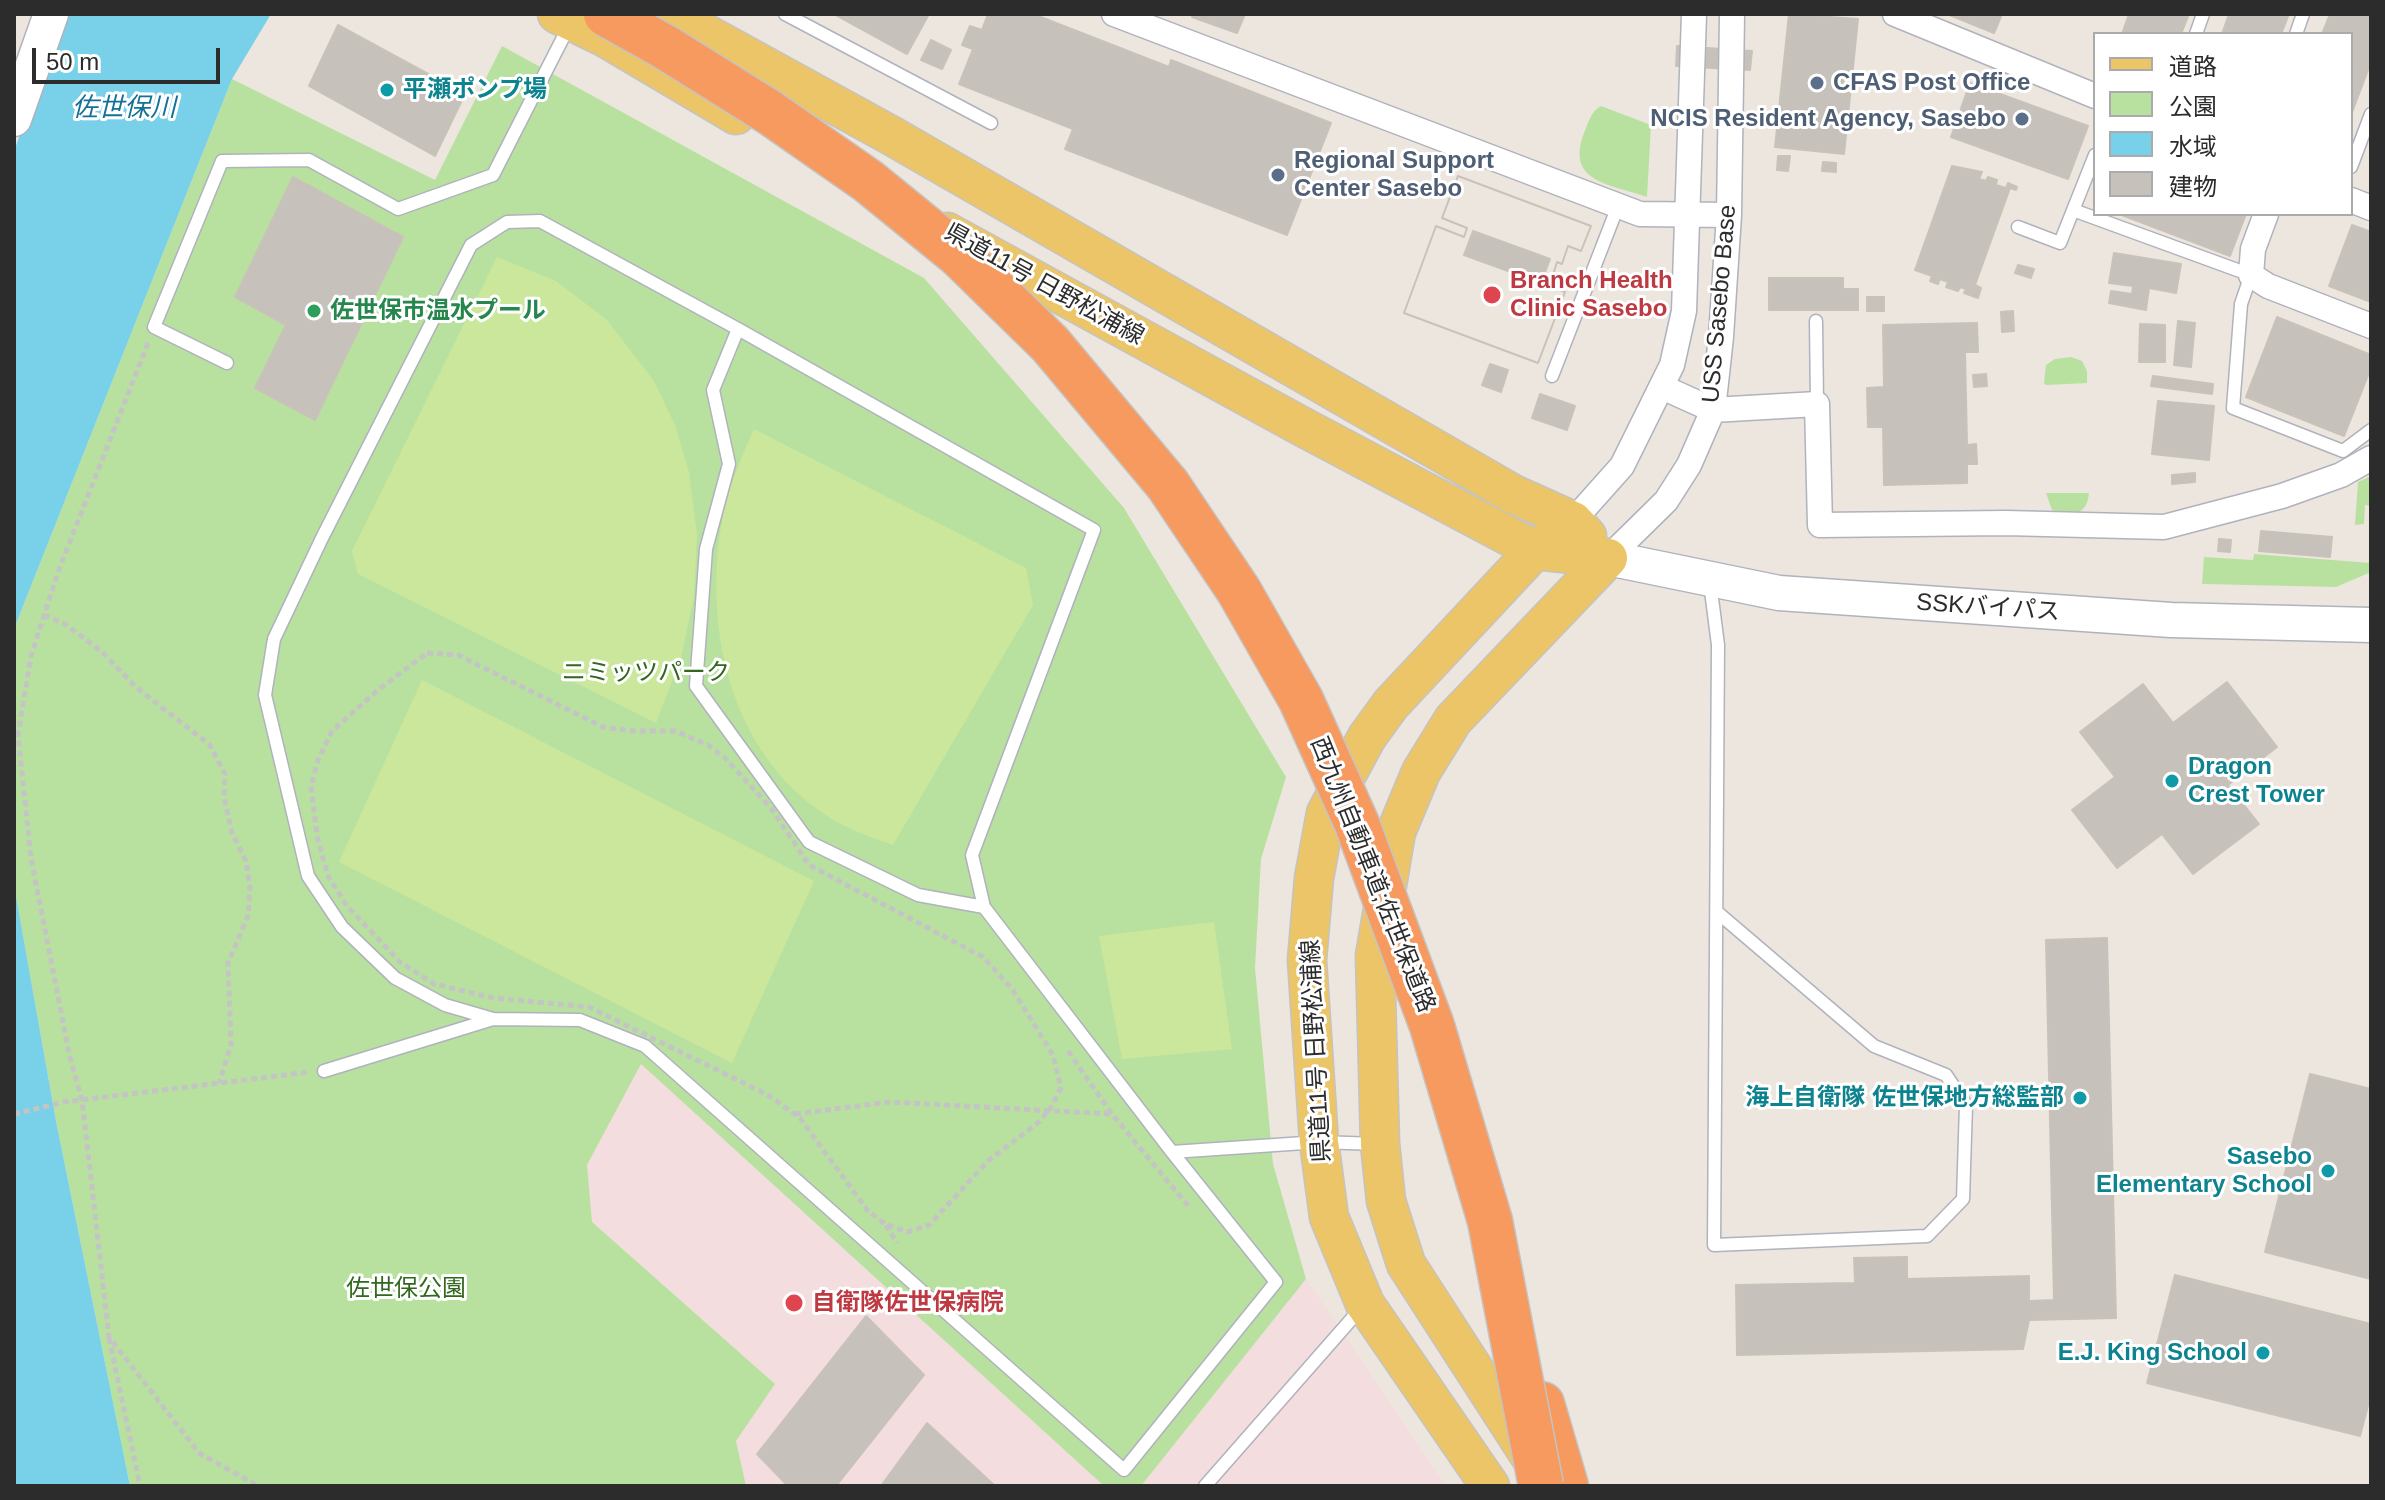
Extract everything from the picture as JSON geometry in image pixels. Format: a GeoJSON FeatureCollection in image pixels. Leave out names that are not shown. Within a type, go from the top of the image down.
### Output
{"type":"FeatureCollection","features":[{"type":"Feature","properties":{"kind":"highway","name":"西九州自動車道;佐世保道路"},"geometry":{"type":"LineString","coordinates":[[578,16],[665,47],[769,112],[868,181],[959,255],[1050,344],[1168,485],[1239,591],[1293,686],[1357,824],[1432,1026],[1566,1486]]}},
{"type":"Feature","properties":{"kind":"highway","name":"西九州自動車道;佐世保道路"},"geometry":{"type":"LineString","coordinates":[[1490,1221],[1540,1477]]}},
{"type":"Feature","properties":{"kind":"main road"},"geometry":{"type":"LineString","coordinates":[[670,14],[892,136],[1500,486],[1573,521],[1608,558],[1453,720],[1421,772],[1396,832],[1375,956],[1380,1144],[1386,1201],[1406,1264],[1540,1477]]}},
{"type":"Feature","properties":{"kind":"main road","name":"県道11号 日野松浦線"},"geometry":{"type":"LineString","coordinates":[[578,16],[1012,268],[1535,550],[1608,558]]}},
{"type":"Feature","properties":{"kind":"main road","name":"県道11号 日野松浦線"},"geometry":{"type":"LineString","coordinates":[[1490,1486],[1365,1304],[1329,1217],[1319,1142],[1307,960],[1314,878],[1326,813],[1367,737],[1391,704],[1535,550],[1573,521]]}},
{"type":"Feature","properties":{"kind":"street"},"geometry":{"type":"LineString","coordinates":[[14,119],[51,14]]}},
{"type":"Feature","properties":{"kind":"street"},"geometry":{"type":"LineString","coordinates":[[1114,14],[1640,214],[1729,215]]}},
{"type":"Feature","properties":{"kind":"street","name":"USS Sasebo Base"},"geometry":{"type":"LineString","coordinates":[[1573,521],[1622,466],[1672,365],[1684,311],[1694,14]]}},
{"type":"Feature","properties":{"kind":"street","name":"USS Sasebo Base"},"geometry":{"type":"LineString","coordinates":[[1608,558],[1666,501],[1689,465],[1713,410],[1729,215],[1732,14]]}},
{"type":"Feature","properties":{"kind":"street"},"geometry":{"type":"LineString","coordinates":[[1910,17],[2093,95]]}},
{"type":"Feature","properties":{"kind":"street"},"geometry":{"type":"LineString","coordinates":[[2265,216],[2253,249],[2251,275],[2268,286],[2371,326]]}},
{"type":"Feature","properties":{"kind":"street"},"geometry":{"type":"LineString","coordinates":[[1662,387],[1713,410],[1817,404],[1820,525],[2006,523],[2164,527],[2282,496],[2341,475],[2371,458]]}},
{"type":"Feature","properties":{"kind":"street","name":"SSKバイパス"},"geometry":{"type":"LineString","coordinates":[[1608,558],[1779,593],[2171,620],[2371,625]]}},
{"type":"Feature","properties":{"kind":"lane"},"geometry":{"type":"LineString","coordinates":[[785,14],[991,123]]}},
{"type":"Feature","properties":{"kind":"lane"},"geometry":{"type":"LineString","coordinates":[[227,363],[154,327],[222,161],[309,160],[398,209],[493,175],[578,16]]}},
{"type":"Feature","properties":{"kind":"lane"},"geometry":{"type":"LineString","coordinates":[[2353,162],[2371,114]]}},
{"type":"Feature","properties":{"kind":"lane"},"geometry":{"type":"LineString","coordinates":[[2018,227],[2060,243],[2093,160]]}},
{"type":"Feature","properties":{"kind":"lane"},"geometry":{"type":"LineString","coordinates":[[1552,376],[1618,206]]}},
{"type":"Feature","properties":{"kind":"lane"},"geometry":{"type":"LineString","coordinates":[[2073,210],[2251,275],[2241,304],[2233,408],[2343,451],[2371,430]]}},
{"type":"Feature","properties":{"kind":"lane"},"geometry":{"type":"LineString","coordinates":[[540,221],[1094,530],[972,855],[984,907],[1276,1282],[1124,1470],[645,1046],[580,1020],[493,1019],[445,1005],[395,978],[342,927],[308,876],[265,695],[274,639],[471,245],[507,222],[540,221]]}},
{"type":"Feature","properties":{"kind":"lane"},"geometry":{"type":"LineString","coordinates":[[1816,321],[1817,404]]}},
{"type":"Feature","properties":{"kind":"lane"},"geometry":{"type":"LineString","coordinates":[[738,329],[713,390],[729,464],[706,549],[696,686],[809,842],[918,895],[984,907]]}},
{"type":"Feature","properties":{"kind":"lane"},"geometry":{"type":"LineString","coordinates":[[1709,580],[1718,645],[1714,1245],[1927,1236],[1963,1199],[1966,1105],[1946,1075],[1874,1046],[1717,912]]}},
{"type":"Feature","properties":{"kind":"lane"},"geometry":{"type":"LineString","coordinates":[[324,1071],[493,1019]]}},
{"type":"Feature","properties":{"kind":"lane"},"geometry":{"type":"LineString","coordinates":[[1172,1152],[1319,1142],[1380,1144]]}},
{"type":"Feature","properties":{"kind":"lane"},"geometry":{"type":"LineString","coordinates":[[1205,1486],[1365,1304]]}},
{"type":"Feature","properties":{"kind":"path"},"geometry":{"type":"LineString","coordinates":[[140,1486],[109,1337],[82,1100],[70,1058],[31,858],[18,735],[31,656],[58,572],[154,327]]}},
{"type":"Feature","properties":{"kind":"path"},"geometry":{"type":"LineString","coordinates":[[44,615],[65,624],[101,651],[137,688],[209,744],[225,774],[224,797],[232,833],[246,861],[250,888],[248,916],[228,963],[231,1045],[219,1083]]}},
{"type":"Feature","properties":{"kind":"path"},"geometry":{"type":"LineString","coordinates":[[427,653],[458,655],[603,727],[675,731],[708,745],[725,758],[771,808],[809,865],[983,957],[1013,990],[1053,1055],[1061,1088],[1039,1122],[989,1160],[929,1225],[907,1232],[885,1224],[868,1211],[795,1114],[768,1095],[589,1007],[493,998],[434,984],[400,962],[347,906],[328,876],[320,850],[311,786],[318,760],[332,731],[378,690],[427,653]]}},
{"type":"Feature","properties":{"kind":"path"},"geometry":{"type":"LineString","coordinates":[[1068,1051],[1112,1114],[1190,1208]]}},
{"type":"Feature","properties":{"kind":"path"},"geometry":{"type":"LineString","coordinates":[[14,1114],[64,1102],[324,1071]]}},
{"type":"Feature","properties":{"kind":"path"},"geometry":{"type":"LineString","coordinates":[[795,1114],[891,1102],[1112,1114]]}},
{"type":"Feature","properties":{"kind":"path"},"geometry":{"type":"LineString","coordinates":[[885,1224],[901,1250]]}},
{"type":"Feature","properties":{"kind":"path"},"geometry":{"type":"LineString","coordinates":[[109,1337],[199,1453],[258,1486]]}},
{"type":"Feature","properties":{"kind":"shaded area","name":"自衛隊佐世保病院"},"geometry":{"type":"Polygon","coordinates":[[[641,1063],[1104,1486],[746,1486],[736,1441],[775,1384],[592,1222],[587,1165],[641,1063]]]}},
{"type":"Feature","properties":{"kind":"shaded area"},"geometry":{"type":"Polygon","coordinates":[[[1306,1279],[1446,1486],[1141,1486],[1306,1279]]]}},
{"type":"Feature","properties":{"kind":"green space"},"geometry":{"type":"Polygon","coordinates":[[[502,46],[924,278],[1124,508],[1286,777],[1261,859],[1255,968],[1273,1164],[1306,1279],[1141,1486],[1104,1486],[641,1064],[587,1165],[592,1222],[775,1384],[736,1441],[746,1486],[130,1486],[56,1121],[14,886],[14,629],[232,79],[435,180],[502,46]]]}},
{"type":"Feature","properties":{"kind":"green space"},"geometry":{"type":"Polygon","coordinates":[[[1601,106],[1651,125],[1647,197],[1606,184],[1586,172],[1580,150],[1592,114],[1601,106]]]}},
{"type":"Feature","properties":{"kind":"green space","name":"ニミッツパーク"},"geometry":{"type":"Polygon","coordinates":[[[497,257],[556,281],[607,320],[654,381],[675,425],[689,472],[697,535],[694,596],[681,658],[656,723],[358,574],[352,551],[497,257]]]}},
{"type":"Feature","properties":{"kind":"green space"},"geometry":{"type":"Polygon","coordinates":[[[2071,357],[2082,361],[2087,371],[2087,383],[2046,385],[2046,365],[2055,359],[2071,357]]]}},
{"type":"Feature","properties":{"kind":"green space"},"geometry":{"type":"Polygon","coordinates":[[[754,429],[1026,568],[1033,605],[893,845],[834,820],[785,781],[761,749],[742,714],[728,676],[716,595],[718,555],[729,493],[754,429]]]}},
{"type":"Feature","properties":{"kind":"green space"},"geometry":{"type":"Polygon","coordinates":[[[2371,476],[2371,506],[2365,505],[2364,524],[2355,525],[2358,482],[2371,476]]]}},
{"type":"Feature","properties":{"kind":"green space"},"geometry":{"type":"Polygon","coordinates":[[[2046,493],[2089,493],[2081,511],[2066,514],[2052,510],[2046,493]]]}},
{"type":"Feature","properties":{"kind":"green space"},"geometry":{"type":"Polygon","coordinates":[[[2254,554],[2371,563],[2371,572],[2336,587],[2202,584],[2204,557],[2253,560],[2254,554]]]}},
{"type":"Feature","properties":{"kind":"green space"},"geometry":{"type":"Polygon","coordinates":[[[422,680],[814,881],[732,1063],[339,862],[422,680]]]}},
{"type":"Feature","properties":{"kind":"green space"},"geometry":{"type":"Polygon","coordinates":[[[1214,922],[1232,1049],[1122,1059],[1099,936],[1214,922]]]}},
{"type":"Feature","properties":{"kind":"water","name":"佐世保川"},"geometry":{"type":"Polygon","coordinates":[[[64,14],[271,14],[232,79],[14,629],[14,151],[64,14]]]}},
{"type":"Feature","properties":{"kind":"water"},"geometry":{"type":"Polygon","coordinates":[[[14,885],[56,1121],[130,1486],[14,1486],[14,885]]]}},
{"type":"Feature","properties":{"kind":"building"},"geometry":{"type":"Polygon","coordinates":[[[834,14],[929,14],[907,54],[834,14]]]}},
{"type":"Feature","properties":{"kind":"building"},"geometry":{"type":"Polygon","coordinates":[[[988,14],[1033,14],[1169,67],[1171,60],[1331,123],[1287,235],[1065,149],[1073,129],[959,84],[973,49],[962,45],[970,26],[982,30],[988,14]]]}},
{"type":"Feature","properties":{"kind":"building"},"geometry":{"type":"Polygon","coordinates":[[[1193,14],[1245,14],[1237,33],[1192,17],[1193,14]]]}},
{"type":"Feature","properties":{"kind":"building","name":"CFAS Post Office"},"geometry":{"type":"Polygon","coordinates":[[[1789,14],[1858,19],[1844,154],[1775,147],[1789,14]]]}},
{"type":"Feature","properties":{"kind":"building"},"geometry":{"type":"Polygon","coordinates":[[[1947,14],[2002,14],[1994,33],[1947,14]]]}},
{"type":"Feature","properties":{"kind":"building"},"geometry":{"type":"Polygon","coordinates":[[[2129,14],[2189,14],[2182,32],[2123,32],[2129,14]]]}},
{"type":"Feature","properties":{"kind":"building"},"geometry":{"type":"Polygon","coordinates":[[[2229,14],[2289,14],[2282,32],[2223,32],[2229,14]]]}},
{"type":"Feature","properties":{"kind":"building"},"geometry":{"type":"Polygon","coordinates":[[[2330,14],[2371,14],[2371,62],[2353,110],[2353,32],[2323,32],[2330,14]]]}},
{"type":"Feature","properties":{"kind":"building","name":"平瀬ポンプ場"},"geometry":{"type":"Polygon","coordinates":[[[338,25],[465,94],[435,156],[309,86],[338,25]]]}},
{"type":"Feature","properties":{"kind":"building"},"geometry":{"type":"Polygon","coordinates":[[[931,40],[951,50],[942,69],[921,60],[931,40]]]}},
{"type":"Feature","properties":{"kind":"building"},"geometry":{"type":"Polygon","coordinates":[[[1677,46],[1752,51],[1750,70],[1676,66],[1677,46]]]}},
{"type":"Feature","properties":{"kind":"building"},"geometry":{"type":"Polygon","coordinates":[[[1970,83],[2088,126],[2068,179],[1951,137],[1970,83]]]}},
{"type":"Feature","properties":{"kind":"building"},"geometry":{"type":"Polygon","coordinates":[[[1778,156],[1790,156],[1788,171],[1777,170],[1778,156]]]}},
{"type":"Feature","properties":{"kind":"building"},"geometry":{"type":"Polygon","coordinates":[[[1823,162],[1836,163],[1836,172],[1822,171],[1823,162]]]}},
{"type":"Feature","properties":{"kind":"building"},"geometry":{"type":"Polygon","coordinates":[[[1952,166],[1982,172],[1979,179],[1986,181],[1988,177],[1997,180],[1996,185],[2006,188],[2008,183],[2017,187],[2016,190],[2010,188],[1975,285],[1981,288],[1978,298],[1964,293],[1966,289],[1960,287],[1958,291],[1946,287],[1948,282],[1940,279],[1938,284],[1930,281],[1932,276],[1915,270],[1952,166]]]}},
{"type":"Feature","properties":{"kind":"building"},"geometry":{"type":"Polygon","coordinates":[[[1458,176],[1591,226],[1581,251],[1568,246],[1562,264],[1557,262],[1553,275],[1564,280],[1560,290],[1565,292],[1538,363],[1404,313],[1436,226],[1464,237],[1467,228],[1442,218],[1458,176]],[[1473,231],[1464,255],[1541,283],[1550,259],[1473,231]]]}},
{"type":"Feature","properties":{"kind":"building"},"geometry":{"type":"Polygon","coordinates":[[[1458,176],[1591,226],[1581,251],[1568,246],[1562,264],[1557,262],[1553,275],[1564,280],[1560,290],[1565,292],[1538,363],[1404,313],[1436,226],[1464,237],[1467,228],[1442,218],[1458,176]]]}},
{"type":"Feature","properties":{"kind":"building","name":"佐世保市温水プール"},"geometry":{"type":"Polygon","coordinates":[[[293,177],[403,237],[315,420],[255,388],[286,325],[235,297],[293,177]]]}},
{"type":"Feature","properties":{"kind":"building"},"geometry":{"type":"Polygon","coordinates":[[[2124,216],[2245,216],[2230,256],[2124,216]]]}},
{"type":"Feature","properties":{"kind":"building"},"geometry":{"type":"Polygon","coordinates":[[[2352,225],[2371,232],[2371,302],[2329,286],[2352,225]]]}},
{"type":"Feature","properties":{"kind":"building"},"geometry":{"type":"Polygon","coordinates":[[[2114,253],[2181,264],[2176,293],[2149,288],[2146,310],[2109,303],[2111,291],[2132,294],[2133,286],[2109,283],[2114,253]]]}},
{"type":"Feature","properties":{"kind":"building"},"geometry":{"type":"Polygon","coordinates":[[[2018,265],[2034,269],[2031,278],[2015,273],[2018,265]]]}},
{"type":"Feature","properties":{"kind":"building"},"geometry":{"type":"Polygon","coordinates":[[[1769,278],[1843,278],[1843,289],[1858,289],[1858,310],[1769,310],[1769,278]]]}},
{"type":"Feature","properties":{"kind":"building"},"geometry":{"type":"Polygon","coordinates":[[[1867,297],[1884,297],[1884,311],[1867,311],[1867,297]]]}},
{"type":"Feature","properties":{"kind":"building"},"geometry":{"type":"Polygon","coordinates":[[[2013,311],[2014,331],[2002,332],[2001,312],[2013,311]]]}},
{"type":"Feature","properties":{"kind":"building"},"geometry":{"type":"Polygon","coordinates":[[[2277,317],[2371,355],[2371,368],[2344,436],[2246,397],[2277,317]]]}},
{"type":"Feature","properties":{"kind":"building"},"geometry":{"type":"Polygon","coordinates":[[[2178,321],[2195,323],[2191,367],[2174,365],[2178,321]]]}},
{"type":"Feature","properties":{"kind":"building"},"geometry":{"type":"Polygon","coordinates":[[[1977,323],[1978,352],[1965,352],[1967,445],[1976,444],[1977,464],[1967,464],[1967,483],[1884,485],[1883,427],[1868,427],[1867,388],[1884,387],[1883,325],[1977,323]]]}},
{"type":"Feature","properties":{"kind":"building"},"geometry":{"type":"Polygon","coordinates":[[[2140,324],[2165,325],[2165,362],[2139,362],[2140,324]]]}},
{"type":"Feature","properties":{"kind":"building"},"geometry":{"type":"Polygon","coordinates":[[[1490,364],[1508,370],[1501,392],[1482,385],[1490,364]]]}},
{"type":"Feature","properties":{"kind":"building"},"geometry":{"type":"Polygon","coordinates":[[[1986,374],[1987,386],[1974,387],[1973,375],[1986,374]]]}},
{"type":"Feature","properties":{"kind":"building"},"geometry":{"type":"Polygon","coordinates":[[[2153,376],[2213,384],[2212,394],[2151,386],[2153,376]]]}},
{"type":"Feature","properties":{"kind":"building"},"geometry":{"type":"Polygon","coordinates":[[[1540,394],[1575,406],[1567,430],[1532,418],[1540,394]]]}},
{"type":"Feature","properties":{"kind":"building"},"geometry":{"type":"Polygon","coordinates":[[[2158,401],[2214,406],[2209,460],[2152,454],[2158,401]]]}},
{"type":"Feature","properties":{"kind":"building"},"geometry":{"type":"Polygon","coordinates":[[[2195,473],[2195,482],[2172,484],[2172,475],[2195,473]]]}},
{"type":"Feature","properties":{"kind":"building"},"geometry":{"type":"Polygon","coordinates":[[[2261,531],[2332,537],[2330,557],[2259,551],[2261,531]]]}},
{"type":"Feature","properties":{"kind":"building"},"geometry":{"type":"Polygon","coordinates":[[[2219,539],[2231,540],[2230,552],[2218,551],[2219,539]]]}},
{"type":"Feature","properties":{"kind":"building","name":"Dragon Crest Tower"},"geometry":{"type":"Polygon","coordinates":[[[2227,682],[2277,747],[2228,785],[2259,824],[2193,874],[2162,834],[2117,868],[2072,810],[2115,777],[2080,732],[2143,684],[2173,723],[2227,682]]]}},
{"type":"Feature","properties":{"kind":"building","name":"海上自衛隊 佐世保地方総監部"},"geometry":{"type":"Polygon","coordinates":[[[2107,938],[2116,1318],[2029,1320],[2023,1349],[1737,1355],[1736,1285],[1855,1283],[1854,1258],[1907,1257],[1907,1279],[2029,1276],[2029,1301],[2054,1300],[2046,940],[2107,938]]]}},
{"type":"Feature","properties":{"kind":"building","name":"Sasebo Elementary School"},"geometry":{"type":"Polygon","coordinates":[[[2310,1074],[2371,1089],[2371,1279],[2265,1252],[2310,1074]]]}},
{"type":"Feature","properties":{"kind":"building","name":"E.J. King School"},"geometry":{"type":"Polygon","coordinates":[[[2175,1275],[2371,1324],[2371,1394],[2360,1436],[2147,1383],[2175,1275]]]}},
{"type":"Feature","properties":{"kind":"building"},"geometry":{"type":"Polygon","coordinates":[[[866,1316],[924,1375],[836,1486],[788,1486],[757,1454],[866,1316]]]}},
{"type":"Feature","properties":{"kind":"building"},"geometry":{"type":"Polygon","coordinates":[[[927,1423],[995,1486],[881,1486],[927,1423]]]}},
{"type":"Feature","properties":{"kind":"place","name":"CFAS Post Office"},"geometry":{"type":"Point","coordinates":[1817,83]}},
{"type":"Feature","properties":{"kind":"place","name":"平瀬ポンプ場"},"geometry":{"type":"Point","coordinates":[387,90]}},
{"type":"Feature","properties":{"kind":"place","name":"NCIS Resident Agency, Sasebo"},"geometry":{"type":"Point","coordinates":[2022,119]}},
{"type":"Feature","properties":{"kind":"place","name":"Regional Support Center Sasebo"},"geometry":{"type":"Point","coordinates":[1278,175]}},
{"type":"Feature","properties":{"kind":"place","name":"Branch Health Clinic Sasebo"},"geometry":{"type":"Point","coordinates":[1492,295]}},
{"type":"Feature","properties":{"kind":"place","name":"佐世保市温水プール"},"geometry":{"type":"Point","coordinates":[314,311]}},
{"type":"Feature","properties":{"kind":"place","name":"Dragon Crest Tower"},"geometry":{"type":"Point","coordinates":[2172,781]}},
{"type":"Feature","properties":{"kind":"place","name":"海上自衛隊 佐世保地方総監部"},"geometry":{"type":"Point","coordinates":[2080,1098]}},
{"type":"Feature","properties":{"kind":"place","name":"Sasebo Elementary School"},"geometry":{"type":"Point","coordinates":[2328,1171]}},
{"type":"Feature","properties":{"kind":"place","name":"自衛隊佐世保病院"},"geometry":{"type":"Point","coordinates":[794,1303]}},
{"type":"Feature","properties":{"kind":"place","name":"E.J. King School"},"geometry":{"type":"Point","coordinates":[2263,1353]}},
{"type":"Feature","properties":{"kind":"park label","name":"佐世保公園"},"geometry":{"type":"Point","coordinates":[406,1289]}}]}
